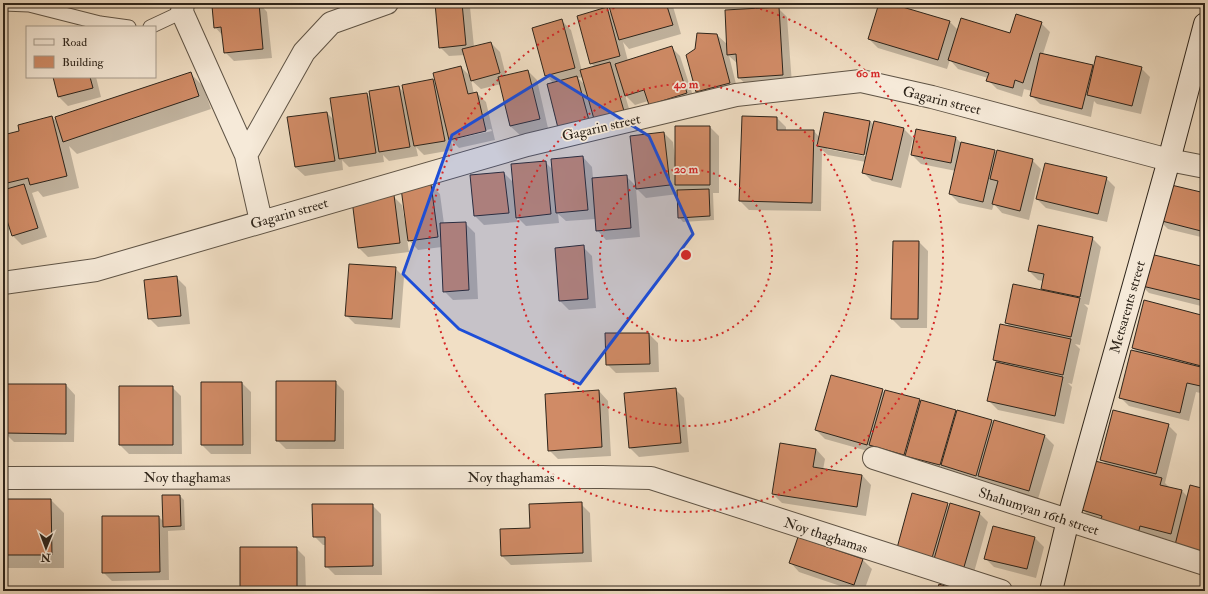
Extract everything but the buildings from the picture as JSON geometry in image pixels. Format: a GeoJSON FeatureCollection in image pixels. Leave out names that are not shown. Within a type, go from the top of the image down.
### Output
{"type":"FeatureCollection","features":[{"type":"Feature","properties":{"kind":"street"},"geometry":{"type":"LineString","coordinates":[[246,155],[304,52],[331,23],[387,3]]}},
{"type":"Feature","properties":{"kind":"street"},"geometry":{"type":"LineString","coordinates":[[182,7],[246,155],[262,221]]}},
{"type":"Feature","properties":{"kind":"street","name":"Metsarents street"},"geometry":{"type":"LineString","coordinates":[[1051,591],[1068,520],[1169,160],[1205,24]]}},
{"type":"Feature","properties":{"kind":"street","name":"Gagarin street"},"geometry":{"type":"LineString","coordinates":[[3,283],[96,270],[527,145],[729,97],[860,81],[932,97],[1169,160],[1205,167]]}},
{"type":"Feature","properties":{"kind":"street","name":"Shahumyan 16th street"},"geometry":{"type":"LineString","coordinates":[[874,458],[1205,564]]}},
{"type":"Feature","properties":{"kind":"street","name":"Noy thaghamas"},"geometry":{"type":"LineString","coordinates":[[3,478],[651,478],[1001,591]]}},
{"type":"Feature","properties":{"kind":"lane"},"geometry":{"type":"LineString","coordinates":[[3,4],[29,5],[100,23],[122,26]]}},
{"type":"Feature","properties":{"kind":"lane"},"geometry":{"type":"LineString","coordinates":[[152,26],[182,7]]}},
{"type":"Feature","properties":{"kind":"highlighted area"},"geometry":{"type":"Polygon","coordinates":[[[550,75],[649,136],[693,234],[580,384],[459,329],[403,274],[452,135],[550,75]]]}}]}
